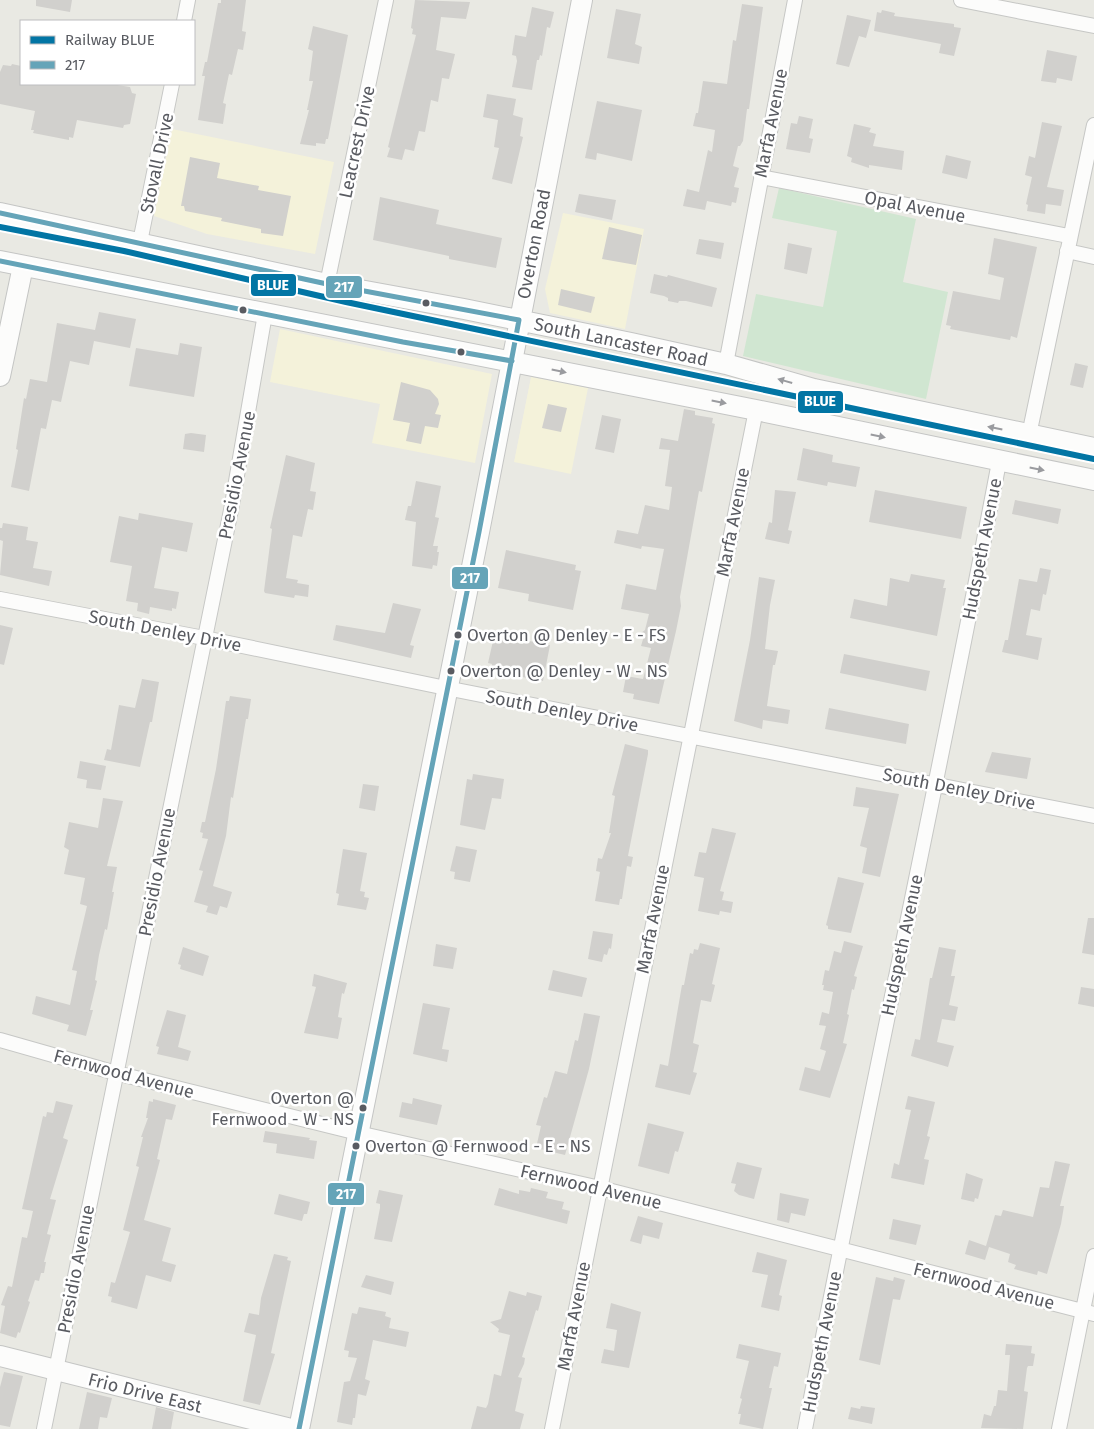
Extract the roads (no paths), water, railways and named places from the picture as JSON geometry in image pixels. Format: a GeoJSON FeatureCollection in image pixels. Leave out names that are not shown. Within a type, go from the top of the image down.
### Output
{"type":"FeatureCollection","features":[{"type":"Feature","properties":{"kind":"main road","name":"Overton Road"},"geometry":{"type":"LineString","coordinates":[[298,1429],[512,361],[518,320],[582,0]]}},
{"type":"Feature","properties":{"kind":"main road","name":"South Lancaster Road"},"geometry":{"type":"LineString","coordinates":[[0,213],[327,284],[518,320],[726,364],[814,389],[1094,448]]}},
{"type":"Feature","properties":{"kind":"main road"},"geometry":{"type":"LineString","coordinates":[[0,261],[512,361],[1094,480]]}},
{"type":"Feature","properties":{"kind":"main road"},"geometry":{"type":"LineString","coordinates":[[0,376],[23,266]]}},
{"type":"Feature","properties":{"kind":"main road","name":"Frio Drive East"},"geometry":{"type":"LineString","coordinates":[[0,1356],[291,1429]]}},
{"type":"Feature","properties":{"kind":"street"},"geometry":{"type":"LineString","coordinates":[[184,20],[188,0]]}},
{"type":"Feature","properties":{"kind":"street","name":"Leacrest Drive"},"geometry":{"type":"LineString","coordinates":[[327,284],[386,0]]}},
{"type":"Feature","properties":{"kind":"street","name":"Marfa Avenue"},"geometry":{"type":"LineString","coordinates":[[726,364],[795,0]]}},
{"type":"Feature","properties":{"kind":"street"},"geometry":{"type":"LineString","coordinates":[[961,0],[1094,26]]}},
{"type":"Feature","properties":{"kind":"street","name":"Stovall Drive"},"geometry":{"type":"LineString","coordinates":[[140,242],[172,85]]}},
{"type":"Feature","properties":{"kind":"street"},"geometry":{"type":"LineString","coordinates":[[1028,435],[1094,125]]}},
{"type":"Feature","properties":{"kind":"street","name":"Opal Avenue"},"geometry":{"type":"LineString","coordinates":[[761,177],[1069,236]]}},
{"type":"Feature","properties":{"kind":"street"},"geometry":{"type":"LineString","coordinates":[[1066,252],[1094,257]]}},
{"type":"Feature","properties":{"kind":"street","name":"Presidio Avenue"},"geometry":{"type":"LineString","coordinates":[[44,1429],[231,510],[265,314]]}},
{"type":"Feature","properties":{"kind":"street","name":"Marfa Avenue"},"geometry":{"type":"LineString","coordinates":[[552,1429],[756,410]]}},
{"type":"Feature","properties":{"kind":"street","name":"Hudspeth Avenue"},"geometry":{"type":"LineString","coordinates":[[805,1429],[839,1249],[999,462]]}},
{"type":"Feature","properties":{"kind":"street","name":"South Denley Drive"},"geometry":{"type":"LineString","coordinates":[[0,599],[1094,816]]}},
{"type":"Feature","properties":{"kind":"street","name":"Fernwood Avenue"},"geometry":{"type":"LineString","coordinates":[[0,1040],[116,1073],[358,1133],[600,1188],[1089,1312]]}},
{"type":"Feature","properties":{"kind":"street"},"geometry":{"type":"LineString","coordinates":[[1059,1429],[1089,1312],[1094,1256]]}},
{"type":"Feature","properties":{"kind":"rail line","name":"BLUE"},"geometry":{"type":"LineString","coordinates":[[0,227],[124,251],[346,302],[1094,459]]}},
{"type":"Feature","properties":{"kind":"place","name":"Overton @ Denley - E - FS"},"geometry":{"type":"Point","coordinates":[458,635]}},
{"type":"Feature","properties":{"kind":"place","name":"Overton @ Denley - W - NS"},"geometry":{"type":"Point","coordinates":[451,671]}},
{"type":"Feature","properties":{"kind":"place","name":"Overton @ Fernwood - W - NS"},"geometry":{"type":"Point","coordinates":[363,1108]}},
{"type":"Feature","properties":{"kind":"place","name":"Overton @ Fernwood - E - NS"},"geometry":{"type":"Point","coordinates":[356,1146]}}]}
